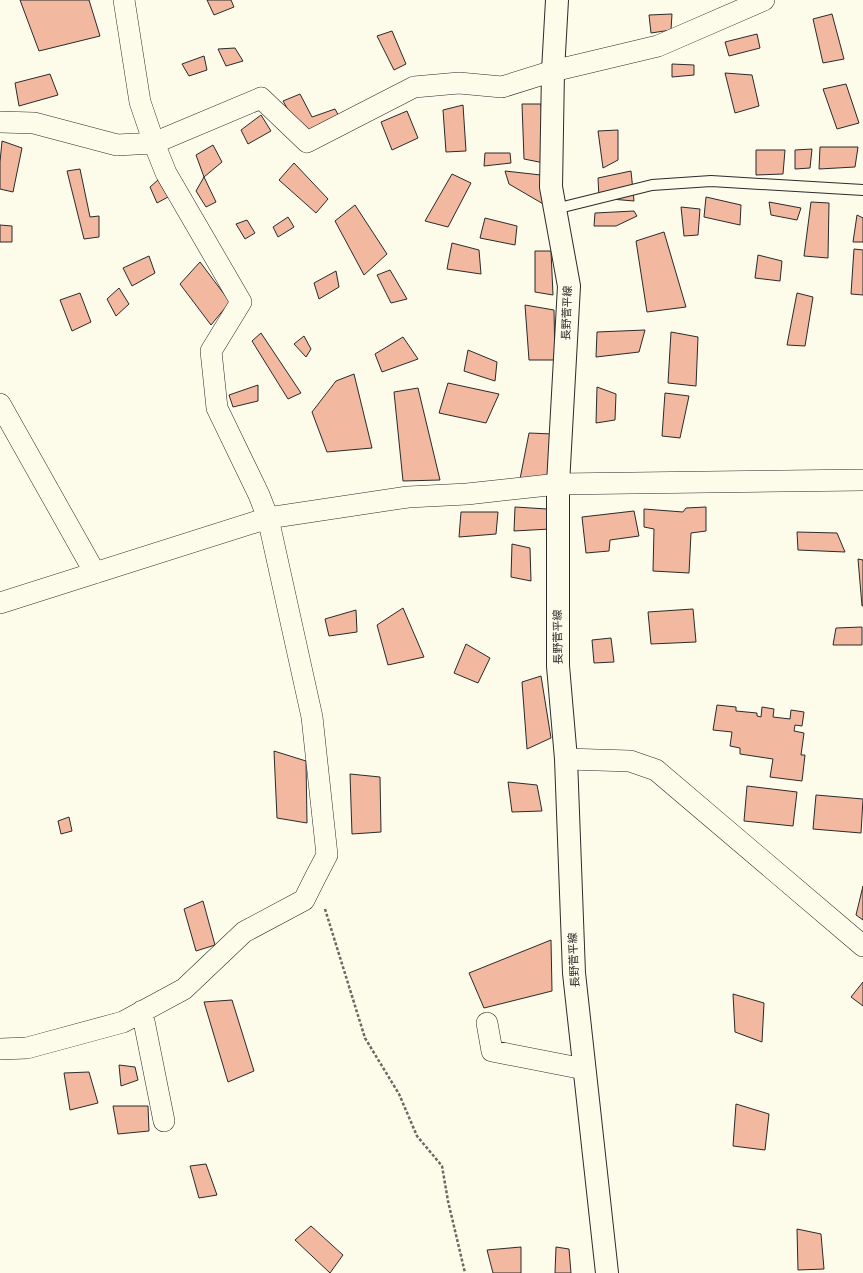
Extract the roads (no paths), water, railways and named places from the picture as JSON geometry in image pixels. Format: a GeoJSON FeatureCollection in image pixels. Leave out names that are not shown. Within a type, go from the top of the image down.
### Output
{"type":"FeatureCollection","features":[{"type":"Feature","properties":{"kind":"main road","name":"長野菅平線"},"geometry":{"type":"LineString","coordinates":[[557,0],[553,70],[551,187],[569,286],[558,484],[558,666],[566,759],[574,973],[607,1273]]}},
{"type":"Feature","properties":{"kind":"street"},"geometry":{"type":"LineString","coordinates":[[0,1048],[27,1048],[123,1022],[184,988],[244,932],[304,900],[327,854],[312,717],[268,518],[259,494],[218,408],[211,351],[241,302],[166,173],[154,143],[140,102],[124,0]]}},
{"type":"Feature","properties":{"kind":"street"},"geometry":{"type":"LineString","coordinates":[[0,122],[34,123],[117,145],[154,143],[261,98],[307,142],[414,87],[459,83],[502,87],[553,70],[658,46],[764,0]]}},
{"type":"Feature","properties":{"kind":"street"},"geometry":{"type":"LineString","coordinates":[[0,404],[95,573]]}},
{"type":"Feature","properties":{"kind":"street"},"geometry":{"type":"LineString","coordinates":[[0,603],[268,518],[408,497],[467,494],[558,484],[863,480]]}},
{"type":"Feature","properties":{"kind":"street"},"geometry":{"type":"LineString","coordinates":[[566,759],[630,761],[656,770],[863,946]]}},
{"type":"Feature","properties":{"kind":"street"},"geometry":{"type":"LineString","coordinates":[[142,1011],[164,1122]]}},
{"type":"Feature","properties":{"kind":"street"},"geometry":{"type":"LineString","coordinates":[[487,1023],[492,1051],[584,1069]]}},
{"type":"Feature","properties":{"kind":"lane"},"geometry":{"type":"LineString","coordinates":[[555,208],[652,185],[711,181],[863,190]]}}]}
